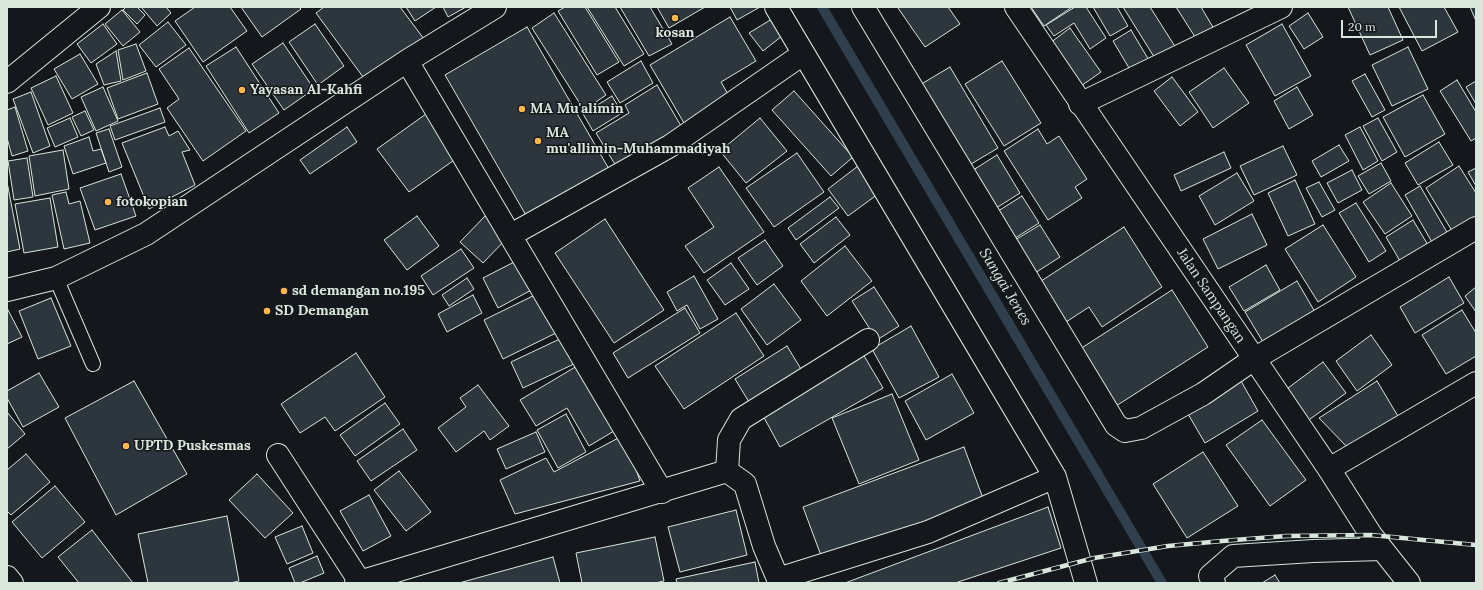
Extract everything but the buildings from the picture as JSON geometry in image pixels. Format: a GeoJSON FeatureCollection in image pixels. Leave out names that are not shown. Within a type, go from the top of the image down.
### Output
{"type":"FeatureCollection","features":[{"type":"Feature","properties":{"kind":"street"},"geometry":{"type":"LineString","coordinates":[[7,82],[99,7]]}},
{"type":"Feature","properties":{"kind":"street"},"geometry":{"type":"LineString","coordinates":[[7,290],[56,278],[146,234],[408,61],[494,7]]}},
{"type":"Feature","properties":{"kind":"street"},"geometry":{"type":"LineString","coordinates":[[776,7],[1055,477],[1086,583]]}},
{"type":"Feature","properties":{"kind":"street"},"geometry":{"type":"LineString","coordinates":[[863,7],[1116,425],[1125,431],[1141,428],[1203,394],[1254,359],[1476,228]]}},
{"type":"Feature","properties":{"kind":"street","name":"Jalan Sampangan"},"geometry":{"type":"LineString","coordinates":[[1016,7],[1080,104],[1329,469],[1371,535],[1409,583]]}},
{"type":"Feature","properties":{"kind":"street"},"geometry":{"type":"LineString","coordinates":[[1080,104],[1281,7]]}},
{"type":"Feature","properties":{"kind":"street"},"geometry":{"type":"LineString","coordinates":[[511,235],[670,146],[803,54]]}},
{"type":"Feature","properties":{"kind":"street"},"geometry":{"type":"LineString","coordinates":[[408,61],[662,492]]}},
{"type":"Feature","properties":{"kind":"street"},"geometry":{"type":"LineString","coordinates":[[727,471],[729,440],[741,419],[868,340]]}},
{"type":"Feature","properties":{"kind":"street"},"geometry":{"type":"LineString","coordinates":[[1329,469],[1476,383]]}},
{"type":"Feature","properties":{"kind":"street"},"geometry":{"type":"LineString","coordinates":[[278,455],[358,582],[388,579],[727,471]]}},
{"type":"Feature","properties":{"kind":"street"},"geometry":{"type":"LineString","coordinates":[[727,471],[745,484],[764,546],[778,579],[928,532],[1055,477]]}},
{"type":"Feature","properties":{"kind":"street"},"geometry":{"type":"LineString","coordinates":[[1214,583],[1210,576],[1233,556],[1313,551],[1382,549]]}},
{"type":"Feature","properties":{"kind":"street"},"geometry":{"type":"LineString","coordinates":[[7,577],[12,583]]}},
{"type":"Feature","properties":{"kind":"lane"},"geometry":{"type":"LineString","coordinates":[[56,278],[93,364]]}},
{"type":"Feature","properties":{"kind":"waterway","name":"Sungai Jenes"},"geometry":{"type":"LineString","coordinates":[[822,7],[1162,583]]}},
{"type":"Feature","properties":{"kind":"railway"},"geometry":{"type":"LineString","coordinates":[[999,583],[1094,558],[1168,546],[1222,541],[1286,536],[1371,535],[1476,545]]}},
{"type":"Feature","properties":{"kind":"place","name":"kosan"},"geometry":{"type":"Point","coordinates":[675,18]}},
{"type":"Feature","properties":{"kind":"place","name":"Yayasan Al-Kahfi"},"geometry":{"type":"Point","coordinates":[242,90]}},
{"type":"Feature","properties":{"kind":"place","name":"MA Mu'alimin"},"geometry":{"type":"Point","coordinates":[522,109]}},
{"type":"Feature","properties":{"kind":"place","name":"MA mu'allimin-Muhammadiyah"},"geometry":{"type":"Point","coordinates":[538,141]}},
{"type":"Feature","properties":{"kind":"place","name":"fotokopian"},"geometry":{"type":"Point","coordinates":[108,202]}},
{"type":"Feature","properties":{"kind":"place","name":"sd demangan no.195"},"geometry":{"type":"Point","coordinates":[284,291]}},
{"type":"Feature","properties":{"kind":"place","name":"SD Demangan"},"geometry":{"type":"Point","coordinates":[267,311]}},
{"type":"Feature","properties":{"kind":"place","name":"UPTD Puskesmas"},"geometry":{"type":"Point","coordinates":[126,446]}}]}
